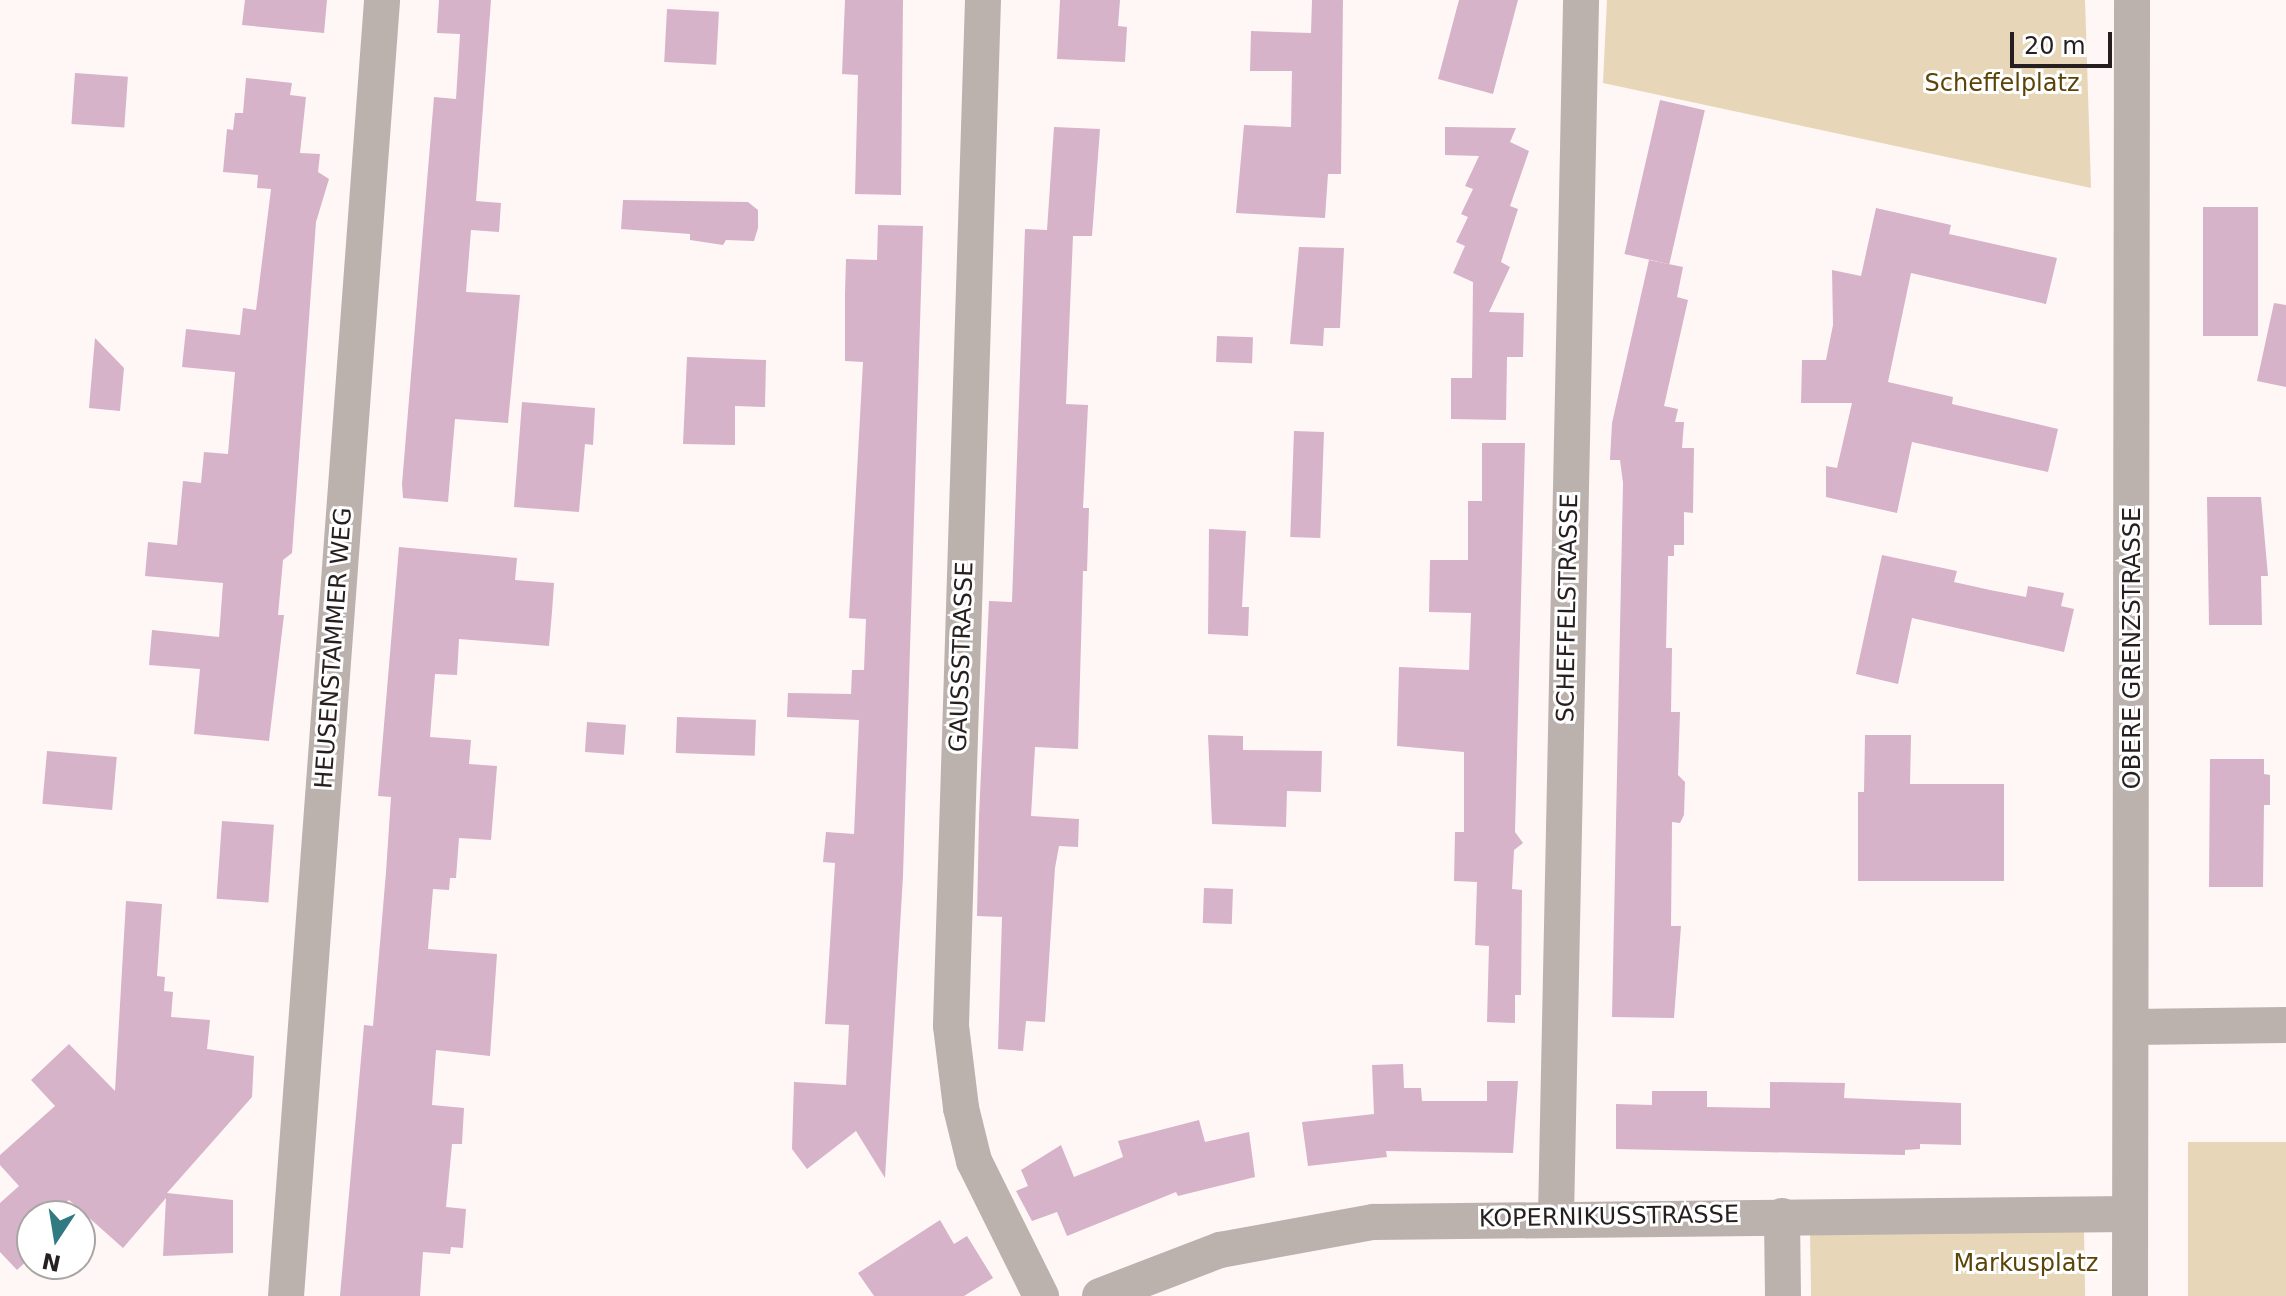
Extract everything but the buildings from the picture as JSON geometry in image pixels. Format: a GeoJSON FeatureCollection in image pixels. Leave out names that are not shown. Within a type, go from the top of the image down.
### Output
{"type":"FeatureCollection","features":[{"type":"Feature","properties":{"kind":"street","name":"HEUSENSTAMMER WEG"},"geometry":{"type":"LineString","coordinates":[[286,1296],[382,0]]}},
{"type":"Feature","properties":{"kind":"street","name":"GAUSSSTRASSE"},"geometry":{"type":"LineString","coordinates":[[983,0],[951,1026],[961,1108],[974,1161],[1041,1296]]}},
{"type":"Feature","properties":{"kind":"street","name":"SCHEFFELSTRASSE"},"geometry":{"type":"LineString","coordinates":[[1556,1217],[1581,0]]}},
{"type":"Feature","properties":{"kind":"street","name":"OBERE GRENZSTRASSE"},"geometry":{"type":"LineString","coordinates":[[2130,1296],[2132,0]]}},
{"type":"Feature","properties":{"kind":"street"},"geometry":{"type":"LineString","coordinates":[[2132,1027],[2286,1025]]}},
{"type":"Feature","properties":{"kind":"street","name":"KOPERNIKUSSTRASSE"},"geometry":{"type":"LineString","coordinates":[[1100,1296],[1189,1259],[1301,1231],[1388,1221],[1556,1217],[2130,1214]]}},
{"type":"Feature","properties":{"kind":"street"},"geometry":{"type":"LineString","coordinates":[[1782,1216],[1783,1296]]}},
{"type":"Feature","properties":{"kind":"green space","name":"Scheffelplatz"},"geometry":{"type":"Polygon","coordinates":[[[1607,0],[2085,0],[2091,188],[1603,83],[1607,0]]]}},
{"type":"Feature","properties":{"kind":"green space"},"geometry":{"type":"Polygon","coordinates":[[[2188,1142],[2286,1142],[2286,1296],[2188,1296],[2188,1142]]]}},
{"type":"Feature","properties":{"kind":"green space","name":"Markusplatz"},"geometry":{"type":"Polygon","coordinates":[[[2084,1230],[2085,1296],[1811,1296],[1810,1235],[2084,1230]]]}}]}
